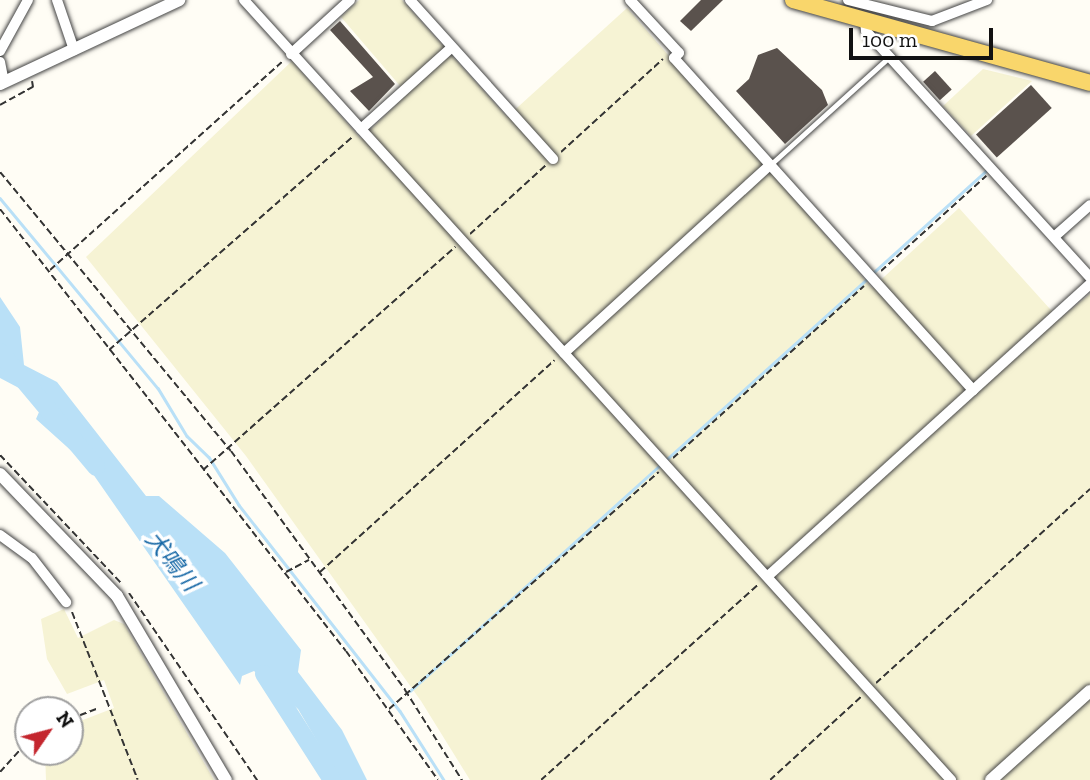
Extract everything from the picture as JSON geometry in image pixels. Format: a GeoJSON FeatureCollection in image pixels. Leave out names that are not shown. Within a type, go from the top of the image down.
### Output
{"type":"FeatureCollection","features":[{"type":"Feature","properties":{"kind":"main road"},"geometry":{"type":"LineString","coordinates":[[793,0],[1090,83]]}},
{"type":"Feature","properties":{"kind":"street"},"geometry":{"type":"LineString","coordinates":[[0,51],[28,0]]}},
{"type":"Feature","properties":{"kind":"street"},"geometry":{"type":"LineString","coordinates":[[57,0],[74,50]]}},
{"type":"Feature","properties":{"kind":"street"},"geometry":{"type":"LineString","coordinates":[[244,0],[951,780]]}},
{"type":"Feature","properties":{"kind":"street"},"geometry":{"type":"LineString","coordinates":[[292,54],[350,0]]}},
{"type":"Feature","properties":{"kind":"street"},"geometry":{"type":"LineString","coordinates":[[410,0],[553,159]]}},
{"type":"Feature","properties":{"kind":"street"},"geometry":{"type":"LineString","coordinates":[[848,0],[932,21],[986,0]]}},
{"type":"Feature","properties":{"kind":"street"},"geometry":{"type":"LineString","coordinates":[[0,62],[2,83],[176,1]]}},
{"type":"Feature","properties":{"kind":"street"},"geometry":{"type":"LineString","coordinates":[[636,2],[679,53],[671,56],[973,390]]}},
{"type":"Feature","properties":{"kind":"street"},"geometry":{"type":"LineString","coordinates":[[865,21],[866,31],[1090,277]]}},
{"type":"Feature","properties":{"kind":"street"},"geometry":{"type":"LineString","coordinates":[[361,129],[452,47]]}},
{"type":"Feature","properties":{"kind":"street"},"geometry":{"type":"LineString","coordinates":[[564,352],[770,165]]}},
{"type":"Feature","properties":{"kind":"street"},"geometry":{"type":"LineString","coordinates":[[1054,237],[1090,205]]}},
{"type":"Feature","properties":{"kind":"street"},"geometry":{"type":"LineString","coordinates":[[768,576],[1090,284]]}},
{"type":"Feature","properties":{"kind":"street"},"geometry":{"type":"LineString","coordinates":[[0,474],[117,596],[226,780]]}},
{"type":"Feature","properties":{"kind":"street"},"geometry":{"type":"LineString","coordinates":[[0,535],[32,558],[66,602]]}},
{"type":"Feature","properties":{"kind":"street"},"geometry":{"type":"LineString","coordinates":[[992,780],[1090,691]]}},
{"type":"Feature","properties":{"kind":"lane"},"geometry":{"type":"LineString","coordinates":[[770,165],[889,57]]}},
{"type":"Feature","properties":{"kind":"path"},"geometry":{"type":"LineString","coordinates":[[48,271],[292,54]]}},
{"type":"Feature","properties":{"kind":"path"},"geometry":{"type":"LineString","coordinates":[[203,470],[231,451],[461,241],[671,56]]}},
{"type":"Feature","properties":{"kind":"path"},"geometry":{"type":"LineString","coordinates":[[0,105],[33,86],[29,70]]}},
{"type":"Feature","properties":{"kind":"path"},"geometry":{"type":"LineString","coordinates":[[109,349],[136,330],[361,129]]}},
{"type":"Feature","properties":{"kind":"path"},"geometry":{"type":"LineString","coordinates":[[389,709],[409,697],[992,170]]}},
{"type":"Feature","properties":{"kind":"path"},"geometry":{"type":"LineString","coordinates":[[0,172],[136,330],[231,451],[409,697],[462,780]]}},
{"type":"Feature","properties":{"kind":"path"},"geometry":{"type":"LineString","coordinates":[[0,209],[285,573],[389,709],[438,780]]}},
{"type":"Feature","properties":{"kind":"path"},"geometry":{"type":"LineString","coordinates":[[320,573],[564,352]]}},
{"type":"Feature","properties":{"kind":"path"},"geometry":{"type":"LineString","coordinates":[[770,780],[1090,489]]}},
{"type":"Feature","properties":{"kind":"path"},"geometry":{"type":"LineString","coordinates":[[285,573],[310,560]]}},
{"type":"Feature","properties":{"kind":"path"},"geometry":{"type":"LineString","coordinates":[[541,780],[768,576]]}},
{"type":"Feature","properties":{"kind":"path"},"geometry":{"type":"LineString","coordinates":[[66,602],[138,780]]}},
{"type":"Feature","properties":{"kind":"path"},"geometry":{"type":"LineString","coordinates":[[210,704],[257,780]]}},
{"type":"Feature","properties":{"kind":"path"},"geometry":{"type":"LineString","coordinates":[[84,714],[96,709]]}},
{"type":"Feature","properties":{"kind":"path"},"geometry":{"type":"LineString","coordinates":[[0,772],[14,756]]}},
{"type":"Feature","properties":{"kind":"shaded area"},"geometry":{"type":"Polygon","coordinates":[[[359,0],[402,0],[507,117],[627,8],[872,288],[959,208],[1059,319],[1090,294],[1090,780],[470,780],[421,701],[246,456],[86,257],[292,61],[361,139],[407,94],[341,17],[359,0]]]}},
{"type":"Feature","properties":{"kind":"shaded area"},"geometry":{"type":"Polygon","coordinates":[[[983,69],[1032,81],[971,136],[943,106],[983,69]]]}},
{"type":"Feature","properties":{"kind":"shaded area"},"geometry":{"type":"Polygon","coordinates":[[[64,609],[78,638],[114,620],[124,624],[214,780],[46,780],[46,766],[84,766],[84,720],[114,708],[104,680],[67,694],[47,659],[41,619],[64,609]]]}},
{"type":"Feature","properties":{"kind":"water"},"geometry":{"type":"Polygon","coordinates":[[[0,297],[20,327],[24,365],[57,382],[146,496],[159,496],[225,553],[301,650],[298,672],[342,730],[367,780],[330,780],[333,768],[298,709],[254,671],[242,676],[240,685],[86,464],[36,419],[39,412],[84,449],[53,406],[0,378],[0,297]]]}},
{"type":"Feature","properties":{"kind":"building"},"geometry":{"type":"Polygon","coordinates":[[[701,0],[723,0],[691,31],[680,21],[701,0]]]}},
{"type":"Feature","properties":{"kind":"building"},"geometry":{"type":"Polygon","coordinates":[[[340,21],[395,84],[369,111],[350,91],[373,77],[330,30],[340,21]]]}},
{"type":"Feature","properties":{"kind":"building"},"geometry":{"type":"Polygon","coordinates":[[[777,48],[822,90],[828,105],[785,144],[736,91],[749,79],[758,55],[777,48]]]}},
{"type":"Feature","properties":{"kind":"building"},"geometry":{"type":"Polygon","coordinates":[[[935,71],[952,90],[940,100],[923,82],[935,71]]]}},
{"type":"Feature","properties":{"kind":"building"},"geometry":{"type":"Polygon","coordinates":[[[1031,85],[1052,108],[997,158],[976,135],[1031,85]]]}},
{"type":"Feature","properties":{"kind":"waterway"},"geometry":{"type":"LineString","coordinates":[[874,272],[988,169]]}},
{"type":"Feature","properties":{"kind":"waterway"},"geometry":{"type":"LineString","coordinates":[[0,198],[158,388],[187,436],[209,457],[239,505],[400,711],[444,780]]}},
{"type":"Feature","properties":{"kind":"waterway"},"geometry":{"type":"LineString","coordinates":[[666,460],[869,277]]}},
{"type":"Feature","properties":{"kind":"waterway","name":"犬鳴川"},"geometry":{"type":"LineString","coordinates":[[0,352],[96,467]]}},
{"type":"Feature","properties":{"kind":"waterway"},"geometry":{"type":"LineString","coordinates":[[410,691],[661,464]]}},
{"type":"Feature","properties":{"kind":"waterway","name":"犬鳴川"},"geometry":{"type":"LineString","coordinates":[[264,674],[332,780]]}}]}
